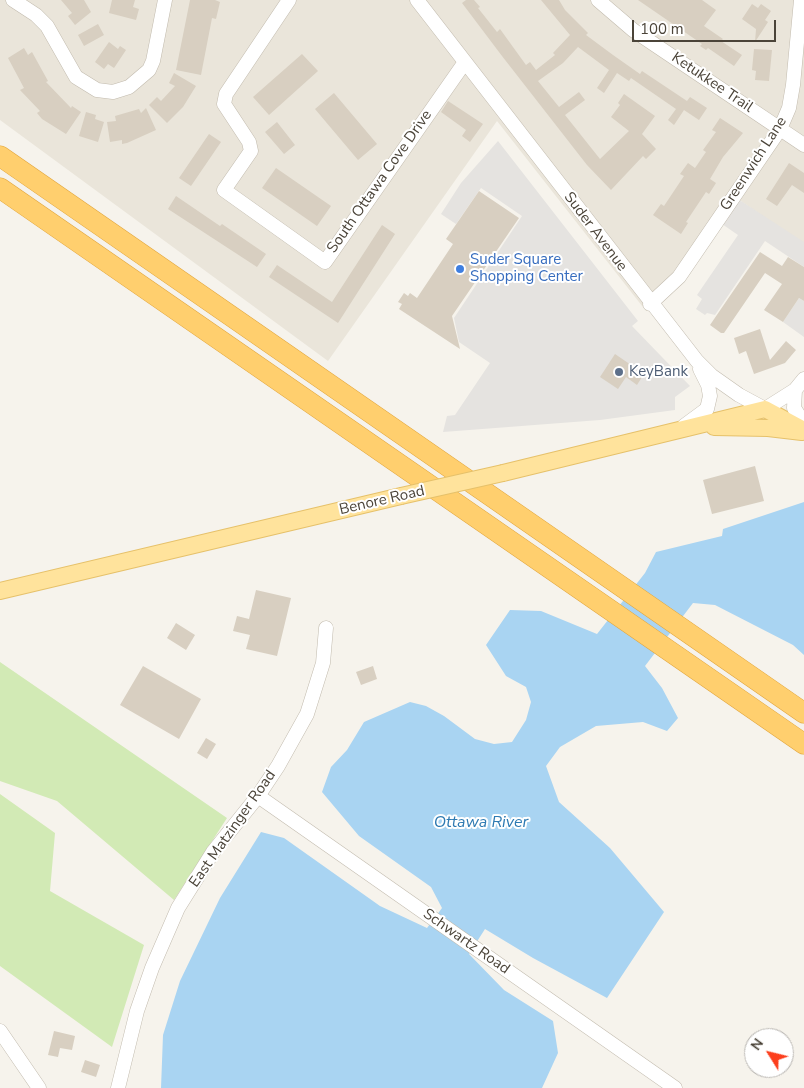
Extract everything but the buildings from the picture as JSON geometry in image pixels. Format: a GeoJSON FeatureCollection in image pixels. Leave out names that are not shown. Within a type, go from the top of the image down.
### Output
{"type":"FeatureCollection","features":[{"type":"Feature","properties":{"kind":"highway"},"geometry":{"type":"LineString","coordinates":[[0,156],[804,714]]}},
{"type":"Feature","properties":{"kind":"highway"},"geometry":{"type":"LineString","coordinates":[[0,188],[804,744]]}},
{"type":"Feature","properties":{"kind":"main road","name":"Benore Road"},"geometry":{"type":"LineString","coordinates":[[0,591],[764,410]]}},
{"type":"Feature","properties":{"kind":"main road","name":"Suder Avenue"},"geometry":{"type":"LineString","coordinates":[[764,410],[804,431]]}},
{"type":"Feature","properties":{"kind":"main road"},"geometry":{"type":"LineString","coordinates":[[697,426],[804,431]]}},
{"type":"Feature","properties":{"kind":"street"},"geometry":{"type":"LineString","coordinates":[[13,0],[36,15],[47,26],[76,77],[97,90],[114,92],[129,88],[149,70],[153,61],[164,0]]}},
{"type":"Feature","properties":{"kind":"street","name":"South Ottawa Cove Drive"},"geometry":{"type":"LineString","coordinates":[[289,0],[226,94],[224,104],[246,138],[251,151],[224,190],[325,262],[465,62]]}},
{"type":"Feature","properties":{"kind":"street","name":"Suder Avenue"},"geometry":{"type":"LineString","coordinates":[[417,0],[650,304],[697,362],[725,385],[764,410]]}},
{"type":"Feature","properties":{"kind":"street","name":"Ketukkee Trail"},"geometry":{"type":"LineString","coordinates":[[598,0],[633,30],[804,146]]}},
{"type":"Feature","properties":{"kind":"street","name":"Greenwich Lane"},"geometry":{"type":"LineString","coordinates":[[650,304],[679,277],[780,129],[789,108],[793,85],[801,0]]}},
{"type":"Feature","properties":{"kind":"street"},"geometry":{"type":"LineString","coordinates":[[677,430],[700,417],[707,409],[710,396],[708,385],[697,362]]}},
{"type":"Feature","properties":{"kind":"street"},"geometry":{"type":"LineString","coordinates":[[764,410],[795,390],[804,379]]}},
{"type":"Feature","properties":{"kind":"street"},"geometry":{"type":"LineString","coordinates":[[795,390],[794,408],[804,423]]}},
{"type":"Feature","properties":{"kind":"street","name":"East Matzinger Road"},"geometry":{"type":"LineString","coordinates":[[118,1088],[138,1011],[152,968],[178,908],[213,852],[258,796],[278,766],[307,714],[323,663],[326,628]]}},
{"type":"Feature","properties":{"kind":"street","name":"Schwartz Road"},"geometry":{"type":"LineString","coordinates":[[258,796],[675,1088]]}},
{"type":"Feature","properties":{"kind":"street"},"geometry":{"type":"LineString","coordinates":[[0,1031],[39,1088]]}},
{"type":"Feature","properties":{"kind":"shaded area"},"geometry":{"type":"Polygon","coordinates":[[[0,0],[804,0],[804,245],[738,199],[683,280],[646,311],[497,121],[328,361],[0,120],[0,0]]]}},
{"type":"Feature","properties":{"kind":"shaded area"},"geometry":{"type":"Polygon","coordinates":[[[498,141],[638,321],[632,326],[690,386],[675,397],[675,410],[600,420],[443,432],[447,416],[455,415],[490,363],[459,342],[454,318],[522,216],[481,188],[456,224],[441,214],[461,183],[498,141]]]}},
{"type":"Feature","properties":{"kind":"shaded area"},"geometry":{"type":"Polygon","coordinates":[[[738,199],[804,242],[804,267],[765,241],[715,315],[707,313],[705,315],[696,309],[702,299],[697,295],[738,235],[722,224],[738,199]]]}},
{"type":"Feature","properties":{"kind":"shaded area"},"geometry":{"type":"Polygon","coordinates":[[[799,298],[804,301],[804,337],[783,322],[799,298]]]}},
{"type":"Feature","properties":{"kind":"green space"},"geometry":{"type":"Polygon","coordinates":[[[0,662],[227,818],[174,900],[57,801],[0,781],[0,662]]]}},
{"type":"Feature","properties":{"kind":"green space"},"geometry":{"type":"Polygon","coordinates":[[[0,794],[55,833],[50,891],[144,945],[112,1047],[0,966],[0,794]]]}},
{"type":"Feature","properties":{"kind":"water","name":"Ottawa River"},"geometry":{"type":"Polygon","coordinates":[[[804,502],[804,655],[793,645],[715,605],[693,603],[645,666],[662,688],[678,718],[667,731],[643,722],[596,726],[560,747],[546,766],[559,802],[610,848],[664,912],[607,998],[533,958],[485,929],[469,954],[504,990],[553,1021],[558,1053],[542,1088],[161,1088],[163,1035],[180,981],[220,898],[261,832],[284,838],[380,906],[427,928],[442,908],[431,887],[359,836],[322,792],[331,767],[347,750],[364,722],[410,702],[426,706],[444,716],[475,739],[494,744],[512,742],[526,720],[531,702],[526,687],[506,676],[486,645],[510,610],[541,611],[597,634],[645,573],[656,552],[722,536],[723,529],[804,502]]]}},
{"type":"Feature","properties":{"kind":"place","name":"Suder Square Shopping Center"},"geometry":{"type":"Point","coordinates":[460,269]}},
{"type":"Feature","properties":{"kind":"place","name":"KeyBank"},"geometry":{"type":"Point","coordinates":[619,372]}}]}
